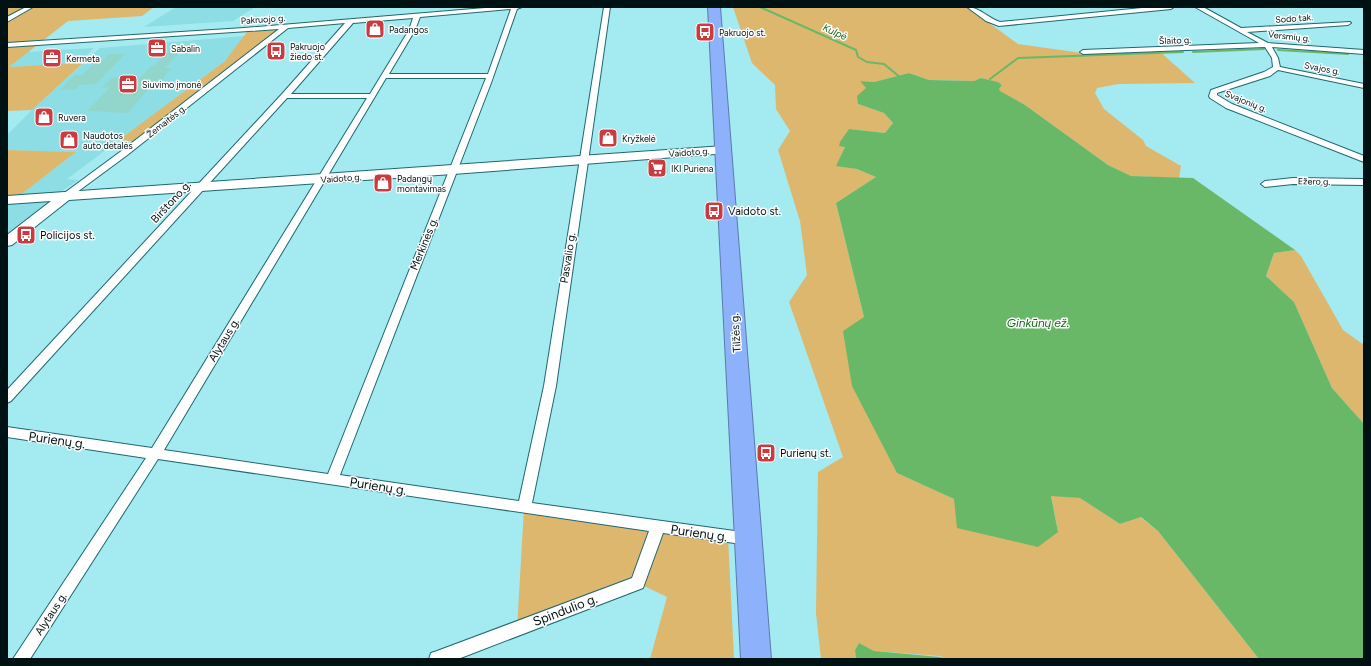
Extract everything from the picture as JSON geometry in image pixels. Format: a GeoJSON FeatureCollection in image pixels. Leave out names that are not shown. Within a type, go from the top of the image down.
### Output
{"type":"FeatureCollection","features":[{"type":"Feature","properties":{"kind":"highway","name":"Tilžės g."},"geometry":{"type":"LineString","coordinates":[[714,7],[756,659]]}},
{"type":"Feature","properties":{"kind":"main road","name":"Vaidoto g."},"geometry":{"type":"LineString","coordinates":[[7,200],[724,150]]}},
{"type":"Feature","properties":{"kind":"main road","name":"Žemaitės g."},"geometry":{"type":"LineString","coordinates":[[7,242],[66,196]]}},
{"type":"Feature","properties":{"kind":"street"},"geometry":{"type":"LineString","coordinates":[[7,20],[30,7]]}},
{"type":"Feature","properties":{"kind":"street","name":"Merkinės g."},"geometry":{"type":"LineString","coordinates":[[332,480],[490,76],[515,7]]}},
{"type":"Feature","properties":{"kind":"street","name":"Pakruojo g."},"geometry":{"type":"LineString","coordinates":[[7,45],[286,27],[519,7]]}},
{"type":"Feature","properties":{"kind":"street","name":"Pasvalio g."},"geometry":{"type":"LineString","coordinates":[[524,508],[550,386],[607,7]]}},
{"type":"Feature","properties":{"kind":"street"},"geometry":{"type":"LineString","coordinates":[[970,7],[994,23],[1003,24],[1171,7]]}},
{"type":"Feature","properties":{"kind":"street","name":"Versmių g."},"geometry":{"type":"LineString","coordinates":[[1198,7],[1268,45],[1364,52]]}},
{"type":"Feature","properties":{"kind":"street","name":"Alytaus g."},"geometry":{"type":"LineString","coordinates":[[21,659],[155,454],[412,30],[417,16]]}},
{"type":"Feature","properties":{"kind":"street","name":"Birštono g."},"geometry":{"type":"LineString","coordinates":[[7,398],[285,96],[351,21]]}},
{"type":"Feature","properties":{"kind":"street","name":"Sodo tak."},"geometry":{"type":"LineString","coordinates":[[1241,30],[1348,23]]}},
{"type":"Feature","properties":{"kind":"street","name":"Žemaitės g."},"geometry":{"type":"LineString","coordinates":[[66,196],[107,167],[286,27]]}},
{"type":"Feature","properties":{"kind":"street"},"geometry":{"type":"LineString","coordinates":[[1268,45],[1275,58],[1277,68]]}},
{"type":"Feature","properties":{"kind":"street","name":"Šlaito g."},"geometry":{"type":"LineString","coordinates":[[1083,52],[1268,45]]}},
{"type":"Feature","properties":{"kind":"street","name":"Svajos g."},"geometry":{"type":"LineString","coordinates":[[1277,68],[1364,86]]}},
{"type":"Feature","properties":{"kind":"street","name":"Svajonių g."},"geometry":{"type":"LineString","coordinates":[[1277,68],[1267,74],[1214,92],[1212,96],[1228,106],[1364,159]]}},
{"type":"Feature","properties":{"kind":"street"},"geometry":{"type":"LineString","coordinates":[[384,76],[490,76]]}},
{"type":"Feature","properties":{"kind":"street"},"geometry":{"type":"LineString","coordinates":[[285,96],[372,96]]}},
{"type":"Feature","properties":{"kind":"street","name":"Ežero g."},"geometry":{"type":"LineString","coordinates":[[1265,184],[1293,181],[1364,182]]}},
{"type":"Feature","properties":{"kind":"street","name":"Purienų g."},"geometry":{"type":"LineString","coordinates":[[7,432],[524,508],[749,539]]}},
{"type":"Feature","properties":{"kind":"street","name":"Spindulio g."},"geometry":{"type":"LineString","coordinates":[[437,659],[638,583],[658,527]]}},
{"type":"Feature","properties":{"kind":"shaded area"},"geometry":{"type":"Polygon","coordinates":[[[7,7],[154,7],[142,16],[68,21],[9,67],[83,63],[32,110],[7,111],[7,7]]]}},
{"type":"Feature","properties":{"kind":"shaded area"},"geometry":{"type":"Polygon","coordinates":[[[176,7],[255,7],[233,21],[144,27],[176,7]]]}},
{"type":"Feature","properties":{"kind":"shaded area"},"geometry":{"type":"Polygon","coordinates":[[[733,7],[967,7],[1018,44],[1082,53],[1158,50],[1195,83],[1118,84],[1097,88],[1095,93],[1104,109],[1143,140],[1146,146],[1181,166],[1179,178],[1131,176],[1108,165],[1025,105],[999,91],[1002,85],[998,82],[981,78],[974,81],[929,80],[909,73],[874,82],[860,81],[867,88],[858,104],[884,113],[893,123],[885,133],[849,129],[845,147],[837,165],[857,169],[876,177],[836,203],[864,317],[897,473],[954,499],[1058,532],[1051,495],[1080,498],[1120,524],[1140,517],[1158,531],[1259,659],[945,659],[940,656],[874,651],[859,643],[855,650],[856,659],[821,659],[816,613],[818,472],[843,457],[789,302],[807,275],[800,221],[778,150],[790,131],[776,109],[775,85],[752,63],[733,7]]]}},
{"type":"Feature","properties":{"kind":"shaded area"},"geometry":{"type":"Polygon","coordinates":[[[277,31],[139,142],[119,140],[225,61],[247,32],[277,31]]]}},
{"type":"Feature","properties":{"kind":"shaded area"},"geometry":{"type":"Polygon","coordinates":[[[245,36],[225,61],[67,179],[79,180],[60,192],[19,196],[76,152],[7,150],[7,135],[100,48],[245,36]]]}},
{"type":"Feature","properties":{"kind":"shaded area","name":"Kermeta"},"geometry":{"type":"Polygon","coordinates":[[[94,48],[78,64],[9,67],[27,52],[94,48]]]}},
{"type":"Feature","properties":{"kind":"shaded area"},"geometry":{"type":"Polygon","coordinates":[[[7,150],[76,152],[19,196],[7,197],[7,150]]]}},
{"type":"Feature","properties":{"kind":"shaded area"},"geometry":{"type":"Polygon","coordinates":[[[66,196],[7,242],[7,200],[66,196]]]}},
{"type":"Feature","properties":{"kind":"shaded area"},"geometry":{"type":"Polygon","coordinates":[[[1295,250],[1301,256],[1343,330],[1364,345],[1364,424],[1332,388],[1294,302],[1266,276],[1274,253],[1295,250]]]}},
{"type":"Feature","properties":{"kind":"shaded area"},"geometry":{"type":"Polygon","coordinates":[[[524,508],[728,537],[734,659],[650,659],[667,597],[638,583],[517,629],[524,508]]]}},
{"type":"Feature","properties":{"kind":"water","name":"Ginkūnų ež."},"geometry":{"type":"Polygon","coordinates":[[[909,73],[929,80],[974,81],[981,78],[998,82],[1002,85],[999,89],[1000,91],[1025,105],[1108,165],[1131,176],[1193,178],[1295,250],[1274,253],[1266,276],[1294,302],[1332,388],[1364,424],[1364,659],[1259,659],[1158,531],[1141,517],[1120,524],[1080,498],[1051,496],[1058,532],[1038,547],[957,528],[954,499],[897,473],[852,386],[843,331],[864,317],[836,203],[876,177],[857,169],[836,166],[845,147],[839,146],[840,142],[849,129],[885,133],[893,123],[884,113],[858,104],[857,96],[866,88],[860,81],[874,82],[909,73]]]}},
{"type":"Feature","properties":{"kind":"water"},"geometry":{"type":"Polygon","coordinates":[[[859,643],[874,651],[940,657],[945,659],[856,659],[855,650],[859,643]]]}},
{"type":"Feature","properties":{"kind":"building","name":"Siuvimo įmonė"},"geometry":{"type":"Polygon","coordinates":[[[187,44],[165,68],[171,68],[161,81],[155,81],[128,113],[87,111],[110,87],[101,88],[111,78],[141,77],[174,45],[187,44]]]}},
{"type":"Feature","properties":{"kind":"building"},"geometry":{"type":"Polygon","coordinates":[[[109,54],[125,54],[96,84],[80,85],[76,89],[60,90],[75,75],[82,75],[97,61],[103,60],[109,54]]]}},
{"type":"Feature","properties":{"kind":"building","name":"IKI Puriena"},"geometry":{"type":"Polygon","coordinates":[[[666,161],[668,173],[649,174],[646,162],[666,161]]]}},
{"type":"Feature","properties":{"kind":"waterway","name":"Kulpė"},"geometry":{"type":"LineString","coordinates":[[760,7],[856,50],[858,57],[867,62],[884,64],[901,78]]}},
{"type":"Feature","properties":{"kind":"waterway"},"geometry":{"type":"LineString","coordinates":[[1193,52],[1264,49]]}},
{"type":"Feature","properties":{"kind":"waterway"},"geometry":{"type":"LineString","coordinates":[[1278,50],[1348,54]]}},
{"type":"Feature","properties":{"kind":"waterway"},"geometry":{"type":"LineString","coordinates":[[990,79],[1018,58],[1183,52]]}},
{"type":"Feature","properties":{"kind":"place","name":"Padangos"},"geometry":{"type":"Point","coordinates":[375,29]}},
{"type":"Feature","properties":{"kind":"place","name":"Pakruojo st."},"geometry":{"type":"Point","coordinates":[705,32]}},
{"type":"Feature","properties":{"kind":"place","name":"Sabalin"},"geometry":{"type":"Point","coordinates":[157,48]}},
{"type":"Feature","properties":{"kind":"place","name":"Pakruojo žiedo st."},"geometry":{"type":"Point","coordinates":[276,51]}},
{"type":"Feature","properties":{"kind":"place","name":"Kermeta"},"geometry":{"type":"Point","coordinates":[52,58]}},
{"type":"Feature","properties":{"kind":"place","name":"Siuvimo įmonė"},"geometry":{"type":"Point","coordinates":[128,84]}},
{"type":"Feature","properties":{"kind":"place","name":"Ruvera"},"geometry":{"type":"Point","coordinates":[44,117]}},
{"type":"Feature","properties":{"kind":"place","name":"Kryžkelė"},"geometry":{"type":"Point","coordinates":[608,138]}},
{"type":"Feature","properties":{"kind":"place","name":"Naudotos auto detalės"},"geometry":{"type":"Point","coordinates":[69,140]}},
{"type":"Feature","properties":{"kind":"place","name":"IKI Puriena"},"geometry":{"type":"Point","coordinates":[657,168]}},
{"type":"Feature","properties":{"kind":"place","name":"Padangų montavimas"},"geometry":{"type":"Point","coordinates":[383,183]}},
{"type":"Feature","properties":{"kind":"place","name":"Vaidoto st."},"geometry":{"type":"Point","coordinates":[714,211]}},
{"type":"Feature","properties":{"kind":"place","name":"Policijos st."},"geometry":{"type":"Point","coordinates":[26,235]}},
{"type":"Feature","properties":{"kind":"place","name":"Purienų st."},"geometry":{"type":"Point","coordinates":[766,453]}}]}
